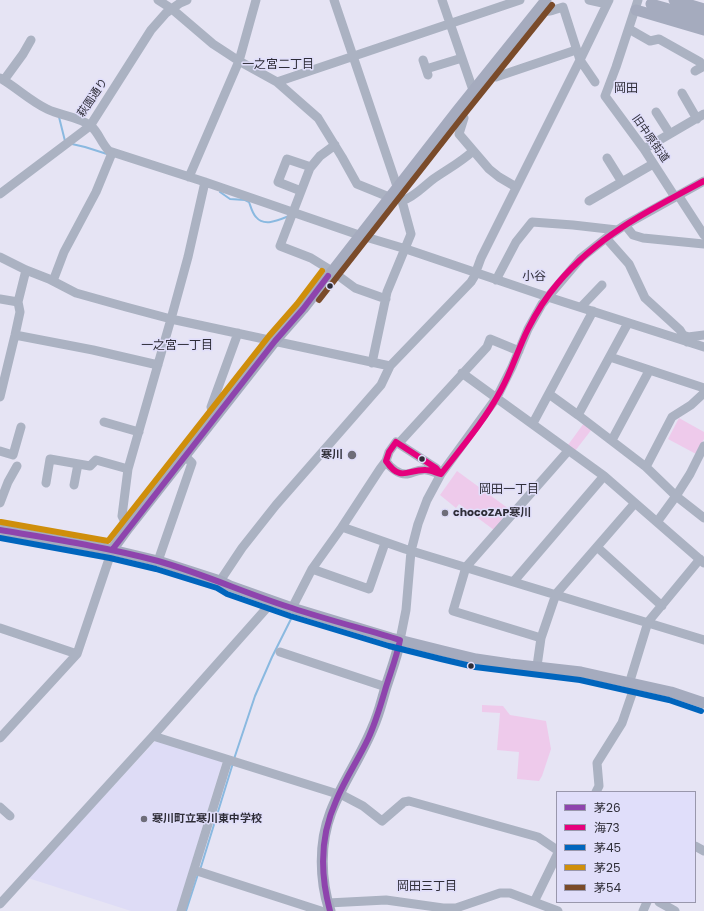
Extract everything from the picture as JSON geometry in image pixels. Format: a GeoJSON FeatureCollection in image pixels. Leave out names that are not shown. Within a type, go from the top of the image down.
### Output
{"type":"FeatureCollection","features":[{"type":"Feature","properties":{"kind":"main road"},"geometry":{"type":"LineString","coordinates":[[112,550],[473,90],[546,0]]}},
{"type":"Feature","properties":{"kind":"main road"},"geometry":{"type":"LineString","coordinates":[[674,0],[704,9]]}},
{"type":"Feature","properties":{"kind":"main road"},"geometry":{"type":"LineString","coordinates":[[651,4],[704,19]]}},
{"type":"Feature","properties":{"kind":"main road"},"geometry":{"type":"LineString","coordinates":[[637,5],[704,30]]}},
{"type":"Feature","properties":{"kind":"main road"},"geometry":{"type":"LineString","coordinates":[[0,530],[112,550],[158,561],[220,581],[292,608],[400,640],[476,659],[581,672],[671,692],[704,702]]}},
{"type":"Feature","properties":{"kind":"main road"},"geometry":{"type":"LineString","coordinates":[[326,908],[323,876],[323,852],[326,830],[331,812],[373,727],[400,640]]}},
{"type":"Feature","properties":{"kind":"street"},"geometry":{"type":"LineString","coordinates":[[158,0],[172,9],[213,44],[239,61],[277,82],[318,118],[335,144],[357,184],[389,197]]}},
{"type":"Feature","properties":{"kind":"street","name":"萩園通り"},"geometry":{"type":"LineString","coordinates":[[0,194],[90,126],[158,20],[187,0]]}},
{"type":"Feature","properties":{"kind":"street"},"geometry":{"type":"LineString","coordinates":[[188,177],[239,61],[256,0]]}},
{"type":"Feature","properties":{"kind":"street"},"geometry":{"type":"LineString","coordinates":[[334,0],[402,201],[411,234],[387,292],[372,363]]}},
{"type":"Feature","properties":{"kind":"street"},"geometry":{"type":"LineString","coordinates":[[442,0],[473,90]]}},
{"type":"Feature","properties":{"kind":"street"},"geometry":{"type":"LineString","coordinates":[[277,82],[353,55],[520,0]]}},
{"type":"Feature","properties":{"kind":"street"},"geometry":{"type":"LineString","coordinates":[[220,581],[242,548],[276,505],[381,385],[390,366],[470,282],[608,2],[588,0]]}},
{"type":"Feature","properties":{"kind":"street"},"geometry":{"type":"LineString","coordinates":[[637,5],[629,29],[650,42],[659,39],[667,48],[688,51],[700,62],[700,68]]}},
{"type":"Feature","properties":{"kind":"street"},"geometry":{"type":"LineString","coordinates":[[538,9],[548,12],[563,8],[580,60],[595,82]]}},
{"type":"Feature","properties":{"kind":"street","name":"旧中原街道"},"geometry":{"type":"LineString","coordinates":[[629,29],[605,96],[704,235]]}},
{"type":"Feature","properties":{"kind":"street"},"geometry":{"type":"LineString","coordinates":[[31,40],[23,54],[2,79],[47,109],[76,118],[90,126],[98,133],[108,151],[205,182],[291,215],[406,249],[628,323],[688,339],[704,347]]}},
{"type":"Feature","properties":{"kind":"street"},"geometry":{"type":"LineString","coordinates":[[489,71],[496,77],[576,50]]}},
{"type":"Feature","properties":{"kind":"street"},"geometry":{"type":"LineString","coordinates":[[423,60],[427,72],[462,58]]}},
{"type":"Feature","properties":{"kind":"street"},"geometry":{"type":"LineString","coordinates":[[644,149],[700,117],[682,93]]}},
{"type":"Feature","properties":{"kind":"street"},"geometry":{"type":"LineString","coordinates":[[457,111],[464,118],[459,134],[489,169],[516,187]]}},
{"type":"Feature","properties":{"kind":"street"},"geometry":{"type":"LineString","coordinates":[[656,112],[670,134]]}},
{"type":"Feature","properties":{"kind":"street"},"geometry":{"type":"LineString","coordinates":[[335,144],[320,156],[311,167],[280,246],[311,258],[330,273],[355,288],[386,299]]}},
{"type":"Feature","properties":{"kind":"street"},"geometry":{"type":"LineString","coordinates":[[402,201],[418,193],[432,181],[465,159],[473,151]]}},
{"type":"Feature","properties":{"kind":"street"},"geometry":{"type":"LineString","coordinates":[[53,282],[64,252],[96,192],[112,152]]}},
{"type":"Feature","properties":{"kind":"street"},"geometry":{"type":"LineString","coordinates":[[607,158],[622,182]]}},
{"type":"Feature","properties":{"kind":"street"},"geometry":{"type":"LineString","coordinates":[[301,191],[278,182],[287,159],[311,167]]}},
{"type":"Feature","properties":{"kind":"street"},"geometry":{"type":"LineString","coordinates":[[589,201],[653,164]]}},
{"type":"Feature","properties":{"kind":"street"},"geometry":{"type":"LineString","coordinates":[[400,640],[406,610],[411,550],[418,524],[427,500],[441,474],[497,397],[528,329],[540,308],[581,258],[606,238],[704,181]]}},
{"type":"Feature","properties":{"kind":"street"},"geometry":{"type":"LineString","coordinates":[[128,528],[122,516],[128,469],[188,257],[205,182]]}},
{"type":"Feature","properties":{"kind":"street"},"geometry":{"type":"LineString","coordinates":[[496,280],[516,242],[532,222],[621,228],[633,235],[643,238],[704,244]]}},
{"type":"Feature","properties":{"kind":"street"},"geometry":{"type":"LineString","coordinates":[[606,238],[629,264],[645,298],[688,339]]}},
{"type":"Feature","properties":{"kind":"street"},"geometry":{"type":"LineString","coordinates":[[0,256],[26,270],[76,292],[126,307],[171,319],[390,366]]}},
{"type":"Feature","properties":{"kind":"street"},"geometry":{"type":"LineString","coordinates":[[0,397],[20,312],[18,302],[26,270]]}},
{"type":"Feature","properties":{"kind":"street"},"geometry":{"type":"LineString","coordinates":[[581,307],[602,285]]}},
{"type":"Feature","properties":{"kind":"street"},"geometry":{"type":"LineString","coordinates":[[0,298],[18,302]]}},
{"type":"Feature","properties":{"kind":"street"},"geometry":{"type":"LineString","coordinates":[[532,423],[593,311]]}},
{"type":"Feature","properties":{"kind":"street"},"geometry":{"type":"LineString","coordinates":[[578,415],[628,323]]}},
{"type":"Feature","properties":{"kind":"street"},"geometry":{"type":"LineString","coordinates":[[215,417],[211,407],[238,333]]}},
{"type":"Feature","properties":{"kind":"street"},"geometry":{"type":"LineString","coordinates":[[15,335],[93,350],[158,365]]}},
{"type":"Feature","properties":{"kind":"street"},"geometry":{"type":"LineString","coordinates":[[688,339],[704,335]]}},
{"type":"Feature","properties":{"kind":"street"},"geometry":{"type":"LineString","coordinates":[[292,608],[312,570],[386,462],[394,444],[396,442],[399,443],[487,346],[490,339],[519,351]]}},
{"type":"Feature","properties":{"kind":"street"},"geometry":{"type":"LineString","coordinates":[[610,357],[704,388]]}},
{"type":"Feature","properties":{"kind":"street"},"geometry":{"type":"LineString","coordinates":[[612,440],[649,371]]}},
{"type":"Feature","properties":{"kind":"street"},"geometry":{"type":"LineString","coordinates":[[462,373],[604,476],[702,560],[648,622],[622,723],[597,763],[599,786],[596,791]]}},
{"type":"Feature","properties":{"kind":"street"},"geometry":{"type":"LineString","coordinates":[[646,467],[672,417],[691,405],[704,393]]}},
{"type":"Feature","properties":{"kind":"street"},"geometry":{"type":"LineString","coordinates":[[549,394],[646,467],[676,496],[704,518]]}},
{"type":"Feature","properties":{"kind":"street"},"geometry":{"type":"LineString","coordinates":[[104,422],[138,432]]}},
{"type":"Feature","properties":{"kind":"street"},"geometry":{"type":"LineString","coordinates":[[0,451],[12,455],[22,434]]}},
{"type":"Feature","properties":{"kind":"street"},"geometry":{"type":"LineString","coordinates":[[399,443],[436,468],[441,474]]}},
{"type":"Feature","properties":{"kind":"street"},"geometry":{"type":"LineString","coordinates":[[657,522],[690,474],[704,446]]}},
{"type":"Feature","properties":{"kind":"street"},"geometry":{"type":"LineString","coordinates":[[541,638],[453,611],[466,567],[568,450]]}},
{"type":"Feature","properties":{"kind":"street"},"geometry":{"type":"LineString","coordinates":[[158,561],[192,463],[185,456]]}},
{"type":"Feature","properties":{"kind":"street"},"geometry":{"type":"LineString","coordinates":[[46,483],[50,459],[90,466],[96,460],[128,469]]}},
{"type":"Feature","properties":{"kind":"street"},"geometry":{"type":"LineString","coordinates":[[386,462],[402,474],[425,469],[432,473],[441,474]]}},
{"type":"Feature","properties":{"kind":"street"},"geometry":{"type":"LineString","coordinates":[[74,485],[78,464]]}},
{"type":"Feature","properties":{"kind":"street"},"geometry":{"type":"LineString","coordinates":[[0,501],[13,469]]}},
{"type":"Feature","properties":{"kind":"street"},"geometry":{"type":"LineString","coordinates":[[514,581],[604,476]]}},
{"type":"Feature","properties":{"kind":"street"},"geometry":{"type":"LineString","coordinates":[[537,666],[541,638],[556,594],[635,503]]}},
{"type":"Feature","properties":{"kind":"street"},"geometry":{"type":"LineString","coordinates":[[342,527],[385,542],[704,640]]}},
{"type":"Feature","properties":{"kind":"street"},"geometry":{"type":"LineString","coordinates":[[312,570],[369,589],[385,542]]}},
{"type":"Feature","properties":{"kind":"street"},"geometry":{"type":"LineString","coordinates":[[597,547],[662,606]]}},
{"type":"Feature","properties":{"kind":"street"},"geometry":{"type":"LineString","coordinates":[[0,738],[76,654],[112,550]]}},
{"type":"Feature","properties":{"kind":"street"},"geometry":{"type":"LineString","coordinates":[[0,904],[153,736],[273,601]]}},
{"type":"Feature","properties":{"kind":"street"},"geometry":{"type":"LineString","coordinates":[[0,628],[76,654]]}},
{"type":"Feature","properties":{"kind":"street"},"geometry":{"type":"LineString","coordinates":[[280,652],[386,687]]}},
{"type":"Feature","properties":{"kind":"street"},"geometry":{"type":"LineString","coordinates":[[153,736],[344,796],[363,806],[382,821],[404,802],[408,801],[538,837],[556,849]]}},
{"type":"Feature","properties":{"kind":"street"},"geometry":{"type":"LineString","coordinates":[[181,911],[232,761]]}},
{"type":"Feature","properties":{"kind":"street"},"geometry":{"type":"LineString","coordinates":[[0,807],[10,816]]}},
{"type":"Feature","properties":{"kind":"street"},"geometry":{"type":"LineString","coordinates":[[539,906],[556,858]]}},
{"type":"Feature","properties":{"kind":"street"},"geometry":{"type":"LineString","coordinates":[[194,870],[326,908],[386,900],[443,908],[456,908],[500,893],[510,893],[539,906],[558,911]]}},
{"type":"Feature","properties":{"kind":"street"},"geometry":{"type":"LineString","coordinates":[[661,903],[675,911]]}},
{"type":"Feature","properties":{"kind":"shaded area"},"geometry":{"type":"Polygon","coordinates":[[[679,418],[704,432],[704,439],[696,454],[668,439],[679,418]]]}},
{"type":"Feature","properties":{"kind":"shaded area"},"geometry":{"type":"Polygon","coordinates":[[[584,423],[592,429],[575,451],[568,445],[584,423]]]}},
{"type":"Feature","properties":{"kind":"shaded area"},"geometry":{"type":"Polygon","coordinates":[[[457,471],[509,509],[494,530],[459,504],[456,508],[440,495],[457,471]]]}},
{"type":"Feature","properties":{"kind":"shaded area"},"geometry":{"type":"Polygon","coordinates":[[[482,705],[503,706],[510,715],[546,721],[551,749],[539,781],[517,779],[519,752],[497,750],[500,713],[482,712],[482,705]]]}},
{"type":"Feature","properties":{"kind":"shaded area","name":"寒川町立寒川東中学校"},"geometry":{"type":"Polygon","coordinates":[[[156,740],[223,760],[177,911],[131,911],[28,878],[156,740]]]}},
{"type":"Feature","properties":{"kind":"waterway"},"geometry":{"type":"LineString","coordinates":[[59,117],[65,141]]}},
{"type":"Feature","properties":{"kind":"waterway"},"geometry":{"type":"LineString","coordinates":[[72,144],[107,154]]}},
{"type":"Feature","properties":{"kind":"waterway"},"geometry":{"type":"LineString","coordinates":[[220,192],[230,199],[245,200],[249,202],[255,215],[263,222],[272,222],[289,216]]}},
{"type":"Feature","properties":{"kind":"waterway"},"geometry":{"type":"LineString","coordinates":[[234,759],[255,696],[291,619]]}},
{"type":"Feature","properties":{"kind":"waterway"},"geometry":{"type":"LineString","coordinates":[[200,870],[233,763]]}},
{"type":"Feature","properties":{"kind":"waterway"},"geometry":{"type":"LineString","coordinates":[[186,911],[198,874]]}},
{"type":"Feature","properties":{"kind":"transit line","name":"茅54"},"geometry":{"type":"LineString","coordinates":[[319,300],[552,5]]}},
{"type":"Feature","properties":{"kind":"transit line","name":"海73"},"geometry":{"type":"LineString","coordinates":[[441,474],[473,433],[495,401],[531,323],[545,299],[573,266],[607,237],[664,202],[704,181]]}},
{"type":"Feature","properties":{"kind":"transit line","name":"茅25"},"geometry":{"type":"LineString","coordinates":[[1,522],[108,541],[322,271]]}},
{"type":"Feature","properties":{"kind":"transit line","name":"茅26"},"geometry":{"type":"LineString","coordinates":[[112,550],[275,341],[303,309],[328,276]]}},
{"type":"Feature","properties":{"kind":"transit line","name":"海73"},"geometry":{"type":"LineString","coordinates":[[396,442],[436,468],[441,474],[430,470],[405,473],[396,472],[386,461],[389,452],[396,442]]}},
{"type":"Feature","properties":{"kind":"transit line","name":"茅26"},"geometry":{"type":"LineString","coordinates":[[0,530],[99,547],[158,561],[319,617],[400,640],[396,658],[368,739],[347,777],[331,814],[327,828],[324,841],[323,869],[324,883],[330,911]]}},
{"type":"Feature","properties":{"kind":"transit line","name":"茅45"},"geometry":{"type":"LineString","coordinates":[[0,538],[110,558],[156,569],[217,588],[227,594],[290,616],[389,646],[441,659],[475,667],[580,680],[669,700],[701,711]]}},
{"type":"Feature","properties":{"kind":"place","name":"寒川"},"geometry":{"type":"Point","coordinates":[352,455]}},
{"type":"Feature","properties":{"kind":"place","name":"chocoZAP寒川"},"geometry":{"type":"Point","coordinates":[445,513]}},
{"type":"Feature","properties":{"kind":"place","name":"寒川町立寒川東中学校"},"geometry":{"type":"Point","coordinates":[144,819]}},
{"type":"Feature","properties":{"kind":"district","name":"一之宮二丁目"},"geometry":{"type":"Point","coordinates":[278,65]}},
{"type":"Feature","properties":{"kind":"district","name":"岡田"},"geometry":{"type":"Point","coordinates":[626,89]}},
{"type":"Feature","properties":{"kind":"district","name":"小谷"},"geometry":{"type":"Point","coordinates":[534,277]}},
{"type":"Feature","properties":{"kind":"district","name":"一之宮一丁目"},"geometry":{"type":"Point","coordinates":[177,346]}},
{"type":"Feature","properties":{"kind":"district","name":"岡田一丁目"},"geometry":{"type":"Point","coordinates":[509,490]}},
{"type":"Feature","properties":{"kind":"district","name":"岡田三丁目"},"geometry":{"type":"Point","coordinates":[427,887]}}]}
